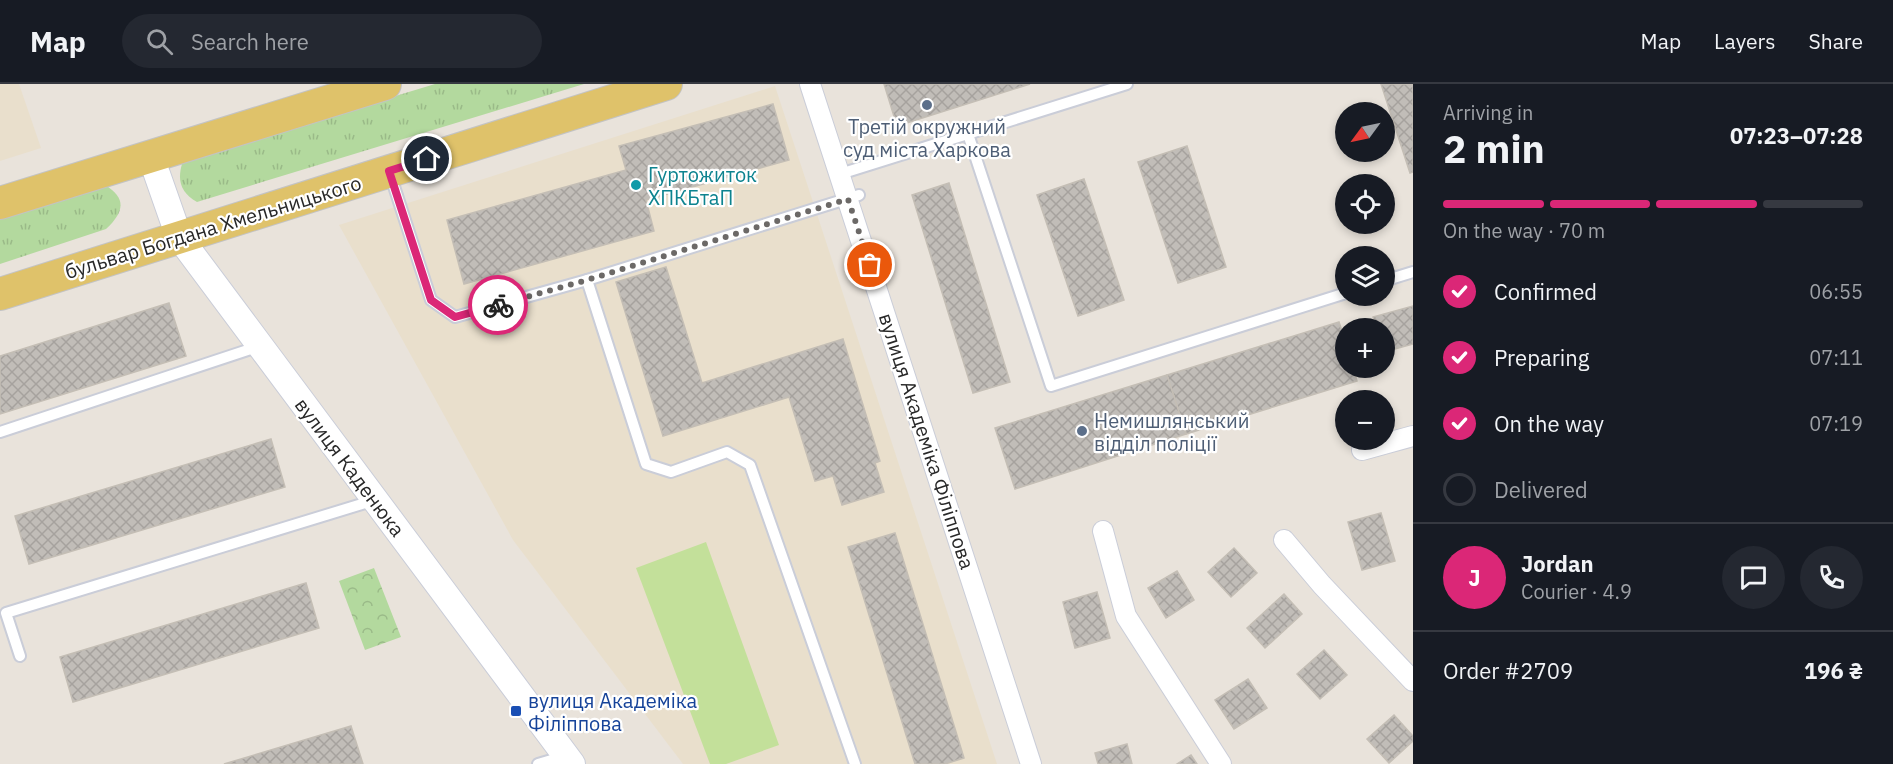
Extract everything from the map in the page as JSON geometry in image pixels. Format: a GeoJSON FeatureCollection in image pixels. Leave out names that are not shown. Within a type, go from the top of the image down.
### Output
{"type":"FeatureCollection","features":[{"type":"Feature","properties":{"kind":"main road","name":"бульвар Богдана Хмельницького"},"geometry":{"type":"LineString","coordinates":[[0,294],[666,84]]}},
{"type":"Feature","properties":{"kind":"main road"},"geometry":{"type":"LineString","coordinates":[[0,203],[379,85]]}},
{"type":"Feature","properties":{"kind":"street","name":"вулиця Академіка Філіппова"},"geometry":{"type":"LineString","coordinates":[[810,84],[840,174],[853,197],[1031,764]]}},
{"type":"Feature","properties":{"kind":"street","name":"вулиця Каденюка"},"geometry":{"type":"LineString","coordinates":[[151,157],[178,237],[569,760]]}},
{"type":"Feature","properties":{"kind":"street"},"geometry":{"type":"LineString","coordinates":[[1395,441],[1413,436]]}},
{"type":"Feature","properties":{"kind":"street"},"geometry":{"type":"LineString","coordinates":[[1103,531],[1126,616],[1221,764]]}},
{"type":"Feature","properties":{"kind":"street"},"geometry":{"type":"LineString","coordinates":[[1284,540],[1322,585],[1413,681]]}},
{"type":"Feature","properties":{"kind":"lane"},"geometry":{"type":"LineString","coordinates":[[840,174],[1127,84]]}},
{"type":"Feature","properties":{"kind":"lane"},"geometry":{"type":"LineString","coordinates":[[968,134],[1051,386],[1335,296]]}},
{"type":"Feature","properties":{"kind":"lane"},"geometry":{"type":"LineString","coordinates":[[389,171],[431,300],[455,317],[587,280],[853,197]]}},
{"type":"Feature","properties":{"kind":"lane"},"geometry":{"type":"LineString","coordinates":[[1395,278],[1413,272]]}},
{"type":"Feature","properties":{"kind":"lane"},"geometry":{"type":"LineString","coordinates":[[587,280],[646,464],[671,472],[727,452],[750,465],[855,764]]}},
{"type":"Feature","properties":{"kind":"lane"},"geometry":{"type":"LineString","coordinates":[[0,432],[261,346]]}},
{"type":"Feature","properties":{"kind":"lane"},"geometry":{"type":"LineString","coordinates":[[20,656],[6,613],[375,500]]}},
{"type":"Feature","properties":{"kind":"lane"},"geometry":{"type":"LineString","coordinates":[[538,764],[569,760]]}},
{"type":"Feature","properties":{"kind":"shaded area"},"geometry":{"type":"Polygon","coordinates":[[[0,84],[19,84],[41,148],[0,161],[0,84]]]}},
{"type":"Feature","properties":{"kind":"shaded area"},"geometry":{"type":"Polygon","coordinates":[[[775,86],[997,764],[683,764],[513,540],[339,225],[775,86]]]}},
{"type":"Feature","properties":{"kind":"green space"},"geometry":{"type":"Polygon","coordinates":[[[435,84],[584,84],[197,202],[184,191],[180,181],[182,164],[192,158],[435,84]]]}},
{"type":"Feature","properties":{"kind":"green space"},"geometry":{"type":"Polygon","coordinates":[[[105,185],[120,201],[119,212],[106,229],[0,264],[0,213],[105,185]]]}},
{"type":"Feature","properties":{"kind":"green space"},"geometry":{"type":"Polygon","coordinates":[[[706,542],[779,745],[726,764],[710,764],[636,568],[706,542]]]}},
{"type":"Feature","properties":{"kind":"green space"},"geometry":{"type":"Polygon","coordinates":[[[374,568],[401,637],[365,650],[339,581],[374,568]]]}},
{"type":"Feature","properties":{"kind":"building","name":"Третій окружний суд міста Харкова"},"geometry":{"type":"Polygon","coordinates":[[[884,84],[1030,84],[897,126],[884,84]]]}},
{"type":"Feature","properties":{"kind":"building"},"geometry":{"type":"Polygon","coordinates":[[[1381,84],[1413,84],[1413,172],[1410,173],[1395,127],[1395,102],[1387,102],[1381,84]]]}},
{"type":"Feature","properties":{"kind":"building","name":"Гуртожиток ХПКБтаП"},"geometry":{"type":"Polygon","coordinates":[[[773,104],[789,160],[646,200],[654,231],[464,284],[447,220],[626,170],[619,146],[773,104]]]}},
{"type":"Feature","properties":{"kind":"building"},"geometry":{"type":"Polygon","coordinates":[[[1187,146],[1226,267],[1178,283],[1138,162],[1187,146]]]}},
{"type":"Feature","properties":{"kind":"building"},"geometry":{"type":"Polygon","coordinates":[[[1084,179],[1124,300],[1078,316],[1037,195],[1084,179]]]}},
{"type":"Feature","properties":{"kind":"building"},"geometry":{"type":"Polygon","coordinates":[[[949,183],[1010,382],[973,393],[912,195],[949,183]]]}},
{"type":"Feature","properties":{"kind":"building"},"geometry":{"type":"Polygon","coordinates":[[[666,267],[702,383],[843,339],[880,461],[875,463],[884,492],[842,505],[833,476],[815,481],[789,397],[663,436],[616,282],[666,267]]]}},
{"type":"Feature","properties":{"kind":"building"},"geometry":{"type":"Polygon","coordinates":[[[169,303],[186,356],[0,414],[0,356],[169,303]]]}},
{"type":"Feature","properties":{"kind":"building"},"geometry":{"type":"Polygon","coordinates":[[[1413,306],[1413,344],[1395,349],[1395,318],[1373,317],[1413,306]]]}},
{"type":"Feature","properties":{"kind":"building"},"geometry":{"type":"Polygon","coordinates":[[[1335,323],[1335,378],[1356,378],[1357,381],[1186,434],[1167,375],[1335,323]]]}},
{"type":"Feature","properties":{"kind":"building"},"geometry":{"type":"Polygon","coordinates":[[[1167,375],[1186,434],[1015,489],[995,428],[1167,375]]]}},
{"type":"Feature","properties":{"kind":"building"},"geometry":{"type":"Polygon","coordinates":[[[271,439],[285,487],[29,564],[15,516],[271,439]]]}},
{"type":"Feature","properties":{"kind":"building"},"geometry":{"type":"Polygon","coordinates":[[[1381,513],[1395,561],[1362,570],[1348,522],[1381,513]]]}},
{"type":"Feature","properties":{"kind":"building"},"geometry":{"type":"Polygon","coordinates":[[[895,533],[964,758],[945,764],[915,764],[848,547],[895,533]]]}},
{"type":"Feature","properties":{"kind":"building"},"geometry":{"type":"Polygon","coordinates":[[[1234,548],[1257,573],[1231,597],[1208,572],[1234,548]]]}},
{"type":"Feature","properties":{"kind":"building"},"geometry":{"type":"Polygon","coordinates":[[[1177,571],[1194,600],[1166,618],[1148,588],[1177,571]]]}},
{"type":"Feature","properties":{"kind":"building"},"geometry":{"type":"Polygon","coordinates":[[[306,583],[319,628],[73,702],[60,657],[306,583]]]}},
{"type":"Feature","properties":{"kind":"building"},"geometry":{"type":"Polygon","coordinates":[[[1097,592],[1110,638],[1075,648],[1063,602],[1097,592]]]}},
{"type":"Feature","properties":{"kind":"building"},"geometry":{"type":"Polygon","coordinates":[[[1284,594],[1302,614],[1265,648],[1247,628],[1284,594]]]}},
{"type":"Feature","properties":{"kind":"building"},"geometry":{"type":"Polygon","coordinates":[[[1324,650],[1347,675],[1320,699],[1297,674],[1324,650]]]}},
{"type":"Feature","properties":{"kind":"building"},"geometry":{"type":"Polygon","coordinates":[[[1248,679],[1267,708],[1234,729],[1215,700],[1248,679]]]}},
{"type":"Feature","properties":{"kind":"building"},"geometry":{"type":"Polygon","coordinates":[[[1394,715],[1413,736],[1413,741],[1389,763],[1367,739],[1394,715]]]}},
{"type":"Feature","properties":{"kind":"building"},"geometry":{"type":"Polygon","coordinates":[[[351,726],[363,764],[224,764],[351,726]]]}},
{"type":"Feature","properties":{"kind":"building"},"geometry":{"type":"Polygon","coordinates":[[[1127,744],[1132,764],[1098,764],[1095,753],[1127,744]]]}},
{"type":"Feature","properties":{"kind":"building"},"geometry":{"type":"Polygon","coordinates":[[[1191,755],[1197,764],[1177,764],[1191,755]]]}},
{"type":"Feature","properties":{"kind":"way so far"},"geometry":{"type":"LineString","coordinates":[[498,305],[587,280],[848,199],[870,265]]}},
{"type":"Feature","properties":{"kind":"place","name":"Третій окружний суд міста Харкова"},"geometry":{"type":"Point","coordinates":[927,105]}},
{"type":"Feature","properties":{"kind":"place","name":"Гуртожиток ХПКБтаП"},"geometry":{"type":"Point","coordinates":[636,185]}},
{"type":"Feature","properties":{"kind":"place","name":"Немишлянський відділ поліції"},"geometry":{"type":"Point","coordinates":[1082,431]}},
{"type":"Feature","properties":{"kind":"place","name":"вулиця Академіка Філіппова"},"geometry":{"type":"Point","coordinates":[516,711]}},
{"type":"Feature","properties":{"kind":"route"},"geometry":{"type":"LineString","coordinates":[[427,159],[389,171],[431,300],[455,317],[498,305]]}}]}
